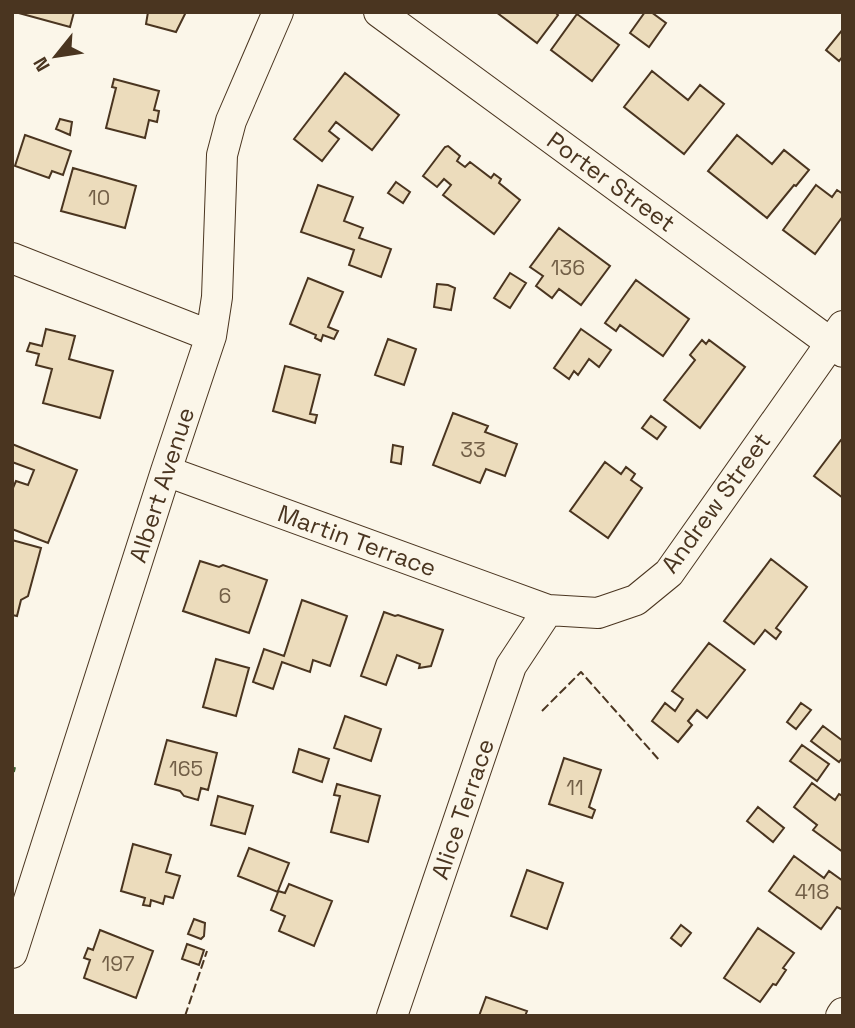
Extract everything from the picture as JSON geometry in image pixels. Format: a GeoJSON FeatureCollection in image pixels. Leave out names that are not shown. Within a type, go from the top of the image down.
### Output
{"type":"FeatureCollection","features":[{"type":"Feature","properties":{"kind":"street","name":"Albert Avenue"},"geometry":{"type":"LineString","coordinates":[[12,953],[211,337],[217,297],[222,155],[231,121],[278,12]]}},
{"type":"Feature","properties":{"kind":"street","name":"Porter Street"},"geometry":{"type":"LineString","coordinates":[[379,12],[839,340]]}},
{"type":"Feature","properties":{"kind":"street"},"geometry":{"type":"LineString","coordinates":[[12,258],[211,337]]}},
{"type":"Feature","properties":{"kind":"street","name":"Andrew Street"},"geometry":{"type":"LineString","coordinates":[[548,610],[598,613],[636,600],[669,573],[839,340]]}},
{"type":"Feature","properties":{"kind":"street","name":"Martin Terrace"},"geometry":{"type":"LineString","coordinates":[[166,471],[548,610]]}},
{"type":"Feature","properties":{"kind":"street","name":"Alice Terrace"},"geometry":{"type":"LineString","coordinates":[[392,1016],[511,666],[548,610]]}},
{"type":"Feature","properties":{"kind":"building"},"geometry":{"type":"Polygon","coordinates":[[[15,12],[74,12],[70,27],[15,12]]]}},
{"type":"Feature","properties":{"kind":"building"},"geometry":{"type":"Polygon","coordinates":[[[148,12],[186,12],[176,32],[146,24],[148,12]]]}},
{"type":"Feature","properties":{"kind":"building"},"geometry":{"type":"Polygon","coordinates":[[[496,12],[555,12],[558,15],[537,43],[496,12]]]}},
{"type":"Feature","properties":{"kind":"building"},"geometry":{"type":"Polygon","coordinates":[[[645,12],[651,12],[666,23],[649,47],[630,33],[645,12]]]}},
{"type":"Feature","properties":{"kind":"building"},"geometry":{"type":"Polygon","coordinates":[[[577,14],[619,45],[592,81],[551,50],[577,14]]]}},
{"type":"Feature","properties":{"kind":"building"},"geometry":{"type":"Polygon","coordinates":[[[843,29],[843,56],[839,61],[826,50],[843,29]]]}},
{"type":"Feature","properties":{"kind":"building"},"geometry":{"type":"Polygon","coordinates":[[[652,71],[688,100],[700,85],[724,104],[684,154],[624,107],[652,71]]]}},
{"type":"Feature","properties":{"kind":"building"},"geometry":{"type":"Polygon","coordinates":[[[345,73],[399,115],[372,150],[336,122],[329,131],[339,139],[322,161],[294,139],[345,73]]]}},
{"type":"Feature","properties":{"kind":"building"},"geometry":{"type":"Polygon","coordinates":[[[114,79],[159,91],[154,110],[159,111],[157,122],[149,120],[145,138],[106,128],[116,88],[112,87],[114,79]]]}},
{"type":"Feature","properties":{"kind":"building"},"geometry":{"type":"Polygon","coordinates":[[[60,119],[72,122],[70,135],[56,129],[60,119]]]}},
{"type":"Feature","properties":{"kind":"building"},"geometry":{"type":"Polygon","coordinates":[[[25,135],[71,151],[63,175],[52,171],[49,178],[15,166],[25,135]]]}},
{"type":"Feature","properties":{"kind":"building"},"geometry":{"type":"Polygon","coordinates":[[[737,135],[772,164],[784,150],[809,170],[767,218],[708,171],[737,135]]]}},
{"type":"Feature","properties":{"kind":"building"},"geometry":{"type":"Polygon","coordinates":[[[448,146],[460,156],[457,161],[465,167],[470,162],[491,178],[494,174],[501,179],[499,183],[520,200],[494,234],[443,195],[451,185],[444,179],[437,187],[423,176],[448,146]]]}},
{"type":"Feature","properties":{"kind":"building"},"geometry":{"type":"Polygon","coordinates":[[[73,168],[136,186],[125,228],[61,211],[73,168]]]}},
{"type":"Feature","properties":{"kind":"building"},"geometry":{"type":"Polygon","coordinates":[[[396,182],[410,192],[403,203],[388,193],[396,182]]]}},
{"type":"Feature","properties":{"kind":"building"},"geometry":{"type":"Polygon","coordinates":[[[318,185],[353,197],[344,221],[363,228],[359,238],[391,249],[381,277],[349,265],[354,250],[301,232],[318,185]]]}},
{"type":"Feature","properties":{"kind":"building"},"geometry":{"type":"Polygon","coordinates":[[[816,185],[832,197],[837,190],[843,194],[843,216],[815,254],[783,230],[816,185]]]}},
{"type":"Feature","properties":{"kind":"building"},"geometry":{"type":"Polygon","coordinates":[[[559,228],[610,266],[581,305],[559,289],[552,298],[536,286],[543,276],[530,267],[559,228]]]}},
{"type":"Feature","properties":{"kind":"building"},"geometry":{"type":"Polygon","coordinates":[[[510,273],[526,283],[510,308],[494,298],[510,273]]]}},
{"type":"Feature","properties":{"kind":"building"},"geometry":{"type":"Polygon","coordinates":[[[308,278],[343,292],[328,327],[338,331],[334,339],[323,335],[321,341],[315,338],[316,335],[290,324],[308,278]]]}},
{"type":"Feature","properties":{"kind":"building"},"geometry":{"type":"Polygon","coordinates":[[[636,280],[689,319],[663,356],[620,325],[616,331],[605,323],[636,280]]]}},
{"type":"Feature","properties":{"kind":"building"},"geometry":{"type":"Polygon","coordinates":[[[437,284],[455,288],[451,310],[434,307],[437,284]]]}},
{"type":"Feature","properties":{"kind":"building"},"geometry":{"type":"Polygon","coordinates":[[[46,329],[75,336],[69,359],[113,371],[100,418],[43,403],[52,369],[36,365],[39,354],[27,351],[30,343],[42,346],[46,329]]]}},
{"type":"Feature","properties":{"kind":"building"},"geometry":{"type":"Polygon","coordinates":[[[581,329],[611,350],[599,367],[589,359],[578,375],[574,371],[569,379],[554,368],[581,329]]]}},
{"type":"Feature","properties":{"kind":"building"},"geometry":{"type":"Polygon","coordinates":[[[388,339],[416,349],[404,385],[375,375],[388,339]]]}},
{"type":"Feature","properties":{"kind":"building"},"geometry":{"type":"Polygon","coordinates":[[[702,340],[706,344],[709,340],[745,367],[700,428],[664,400],[695,360],[690,355],[702,340]]]}},
{"type":"Feature","properties":{"kind":"building"},"geometry":{"type":"Polygon","coordinates":[[[285,366],[320,375],[310,414],[317,415],[315,423],[273,411],[285,366]]]}},
{"type":"Feature","properties":{"kind":"building"},"geometry":{"type":"Polygon","coordinates":[[[453,413],[488,426],[485,432],[517,444],[505,476],[486,469],[480,483],[433,465],[453,413]]]}},
{"type":"Feature","properties":{"kind":"building"},"geometry":{"type":"Polygon","coordinates":[[[651,416],[666,427],[657,439],[642,428],[651,416]]]}},
{"type":"Feature","properties":{"kind":"building"},"geometry":{"type":"Polygon","coordinates":[[[841,440],[843,441],[843,498],[814,476],[841,440]]]}},
{"type":"Feature","properties":{"kind":"building"},"geometry":{"type":"Polygon","coordinates":[[[12,444],[77,470],[48,543],[12,529],[12,490],[16,481],[28,485],[34,470],[12,462],[12,444]]]}},
{"type":"Feature","properties":{"kind":"building"},"geometry":{"type":"Polygon","coordinates":[[[393,445],[403,447],[401,464],[391,462],[393,445]]]}},
{"type":"Feature","properties":{"kind":"building"},"geometry":{"type":"Polygon","coordinates":[[[605,462],[621,474],[626,467],[635,474],[631,480],[642,488],[608,538],[570,511],[605,462]]]}},
{"type":"Feature","properties":{"kind":"building"},"geometry":{"type":"Polygon","coordinates":[[[12,540],[41,548],[28,596],[21,600],[17,616],[12,615],[12,540]]]}},
{"type":"Feature","properties":{"kind":"building"},"geometry":{"type":"Polygon","coordinates":[[[771,559],[807,587],[776,628],[781,632],[776,639],[765,630],[754,644],[724,621],[771,559]]]}},
{"type":"Feature","properties":{"kind":"building"},"geometry":{"type":"Polygon","coordinates":[[[200,561],[219,567],[223,565],[267,580],[249,633],[183,611],[200,561]]]}},
{"type":"Feature","properties":{"kind":"building"},"geometry":{"type":"Polygon","coordinates":[[[302,600],[347,616],[330,666],[313,660],[310,672],[282,662],[273,689],[253,682],[264,649],[284,656],[302,600]]]}},
{"type":"Feature","properties":{"kind":"building"},"geometry":{"type":"Polygon","coordinates":[[[384,612],[443,630],[431,666],[419,668],[420,664],[397,655],[386,685],[361,676],[384,612]]]}},
{"type":"Feature","properties":{"kind":"building"},"geometry":{"type":"Polygon","coordinates":[[[709,643],[745,670],[707,718],[697,710],[688,721],[692,725],[678,742],[652,721],[665,703],[675,711],[683,699],[672,691],[709,643]]]}},
{"type":"Feature","properties":{"kind":"building"},"geometry":{"type":"Polygon","coordinates":[[[216,659],[249,668],[236,716],[203,707],[216,659]]]}},
{"type":"Feature","properties":{"kind":"building"},"geometry":{"type":"Polygon","coordinates":[[[801,703],[811,710],[796,729],[787,722],[801,703]]]}},
{"type":"Feature","properties":{"kind":"building"},"geometry":{"type":"Polygon","coordinates":[[[345,716],[381,729],[371,761],[334,748],[345,716]]]}},
{"type":"Feature","properties":{"kind":"building"},"geometry":{"type":"Polygon","coordinates":[[[823,726],[843,741],[843,757],[839,762],[811,741],[823,726]]]}},
{"type":"Feature","properties":{"kind":"building"},"geometry":{"type":"Polygon","coordinates":[[[167,740],[217,753],[208,790],[201,788],[198,800],[184,796],[180,791],[155,784],[167,740]]]}},
{"type":"Feature","properties":{"kind":"building"},"geometry":{"type":"Polygon","coordinates":[[[802,745],[829,764],[817,781],[790,761],[802,745]]]}},
{"type":"Feature","properties":{"kind":"building"},"geometry":{"type":"Polygon","coordinates":[[[299,749],[329,759],[322,782],[293,772],[299,749]]]}},
{"type":"Feature","properties":{"kind":"building"},"geometry":{"type":"Polygon","coordinates":[[[564,758],[601,770],[589,807],[595,810],[592,818],[549,804],[564,758]]]}},
{"type":"Feature","properties":{"kind":"building"},"geometry":{"type":"Polygon","coordinates":[[[812,783],[835,800],[839,794],[843,796],[843,852],[813,830],[817,825],[794,807],[812,783]]]}},
{"type":"Feature","properties":{"kind":"building"},"geometry":{"type":"Polygon","coordinates":[[[337,784],[380,796],[368,842],[331,832],[340,796],[334,795],[337,784]]]}},
{"type":"Feature","properties":{"kind":"building"},"geometry":{"type":"Polygon","coordinates":[[[218,796],[253,806],[245,834],[211,825],[218,796]]]}},
{"type":"Feature","properties":{"kind":"building"},"geometry":{"type":"Polygon","coordinates":[[[758,807],[784,828],[773,842],[747,821],[758,807]]]}},
{"type":"Feature","properties":{"kind":"building"},"geometry":{"type":"Polygon","coordinates":[[[133,844],[171,855],[166,872],[180,876],[173,898],[165,896],[163,904],[151,900],[150,906],[143,905],[145,898],[121,891],[133,844]]]}},
{"type":"Feature","properties":{"kind":"building"},"geometry":{"type":"Polygon","coordinates":[[[249,848],[289,863],[278,891],[285,893],[289,884],[332,901],[314,946],[279,931],[285,916],[271,910],[278,892],[238,876],[249,848]]]}},
{"type":"Feature","properties":{"kind":"building"},"geometry":{"type":"Polygon","coordinates":[[[794,856],[824,878],[829,871],[843,881],[843,910],[837,907],[821,929],[769,891],[794,856]]]}},
{"type":"Feature","properties":{"kind":"building"},"geometry":{"type":"Polygon","coordinates":[[[527,870],[563,883],[547,929],[511,916],[527,870]]]}},
{"type":"Feature","properties":{"kind":"building"},"geometry":{"type":"Polygon","coordinates":[[[194,919],[205,923],[204,936],[201,939],[188,934],[194,919]]]}},
{"type":"Feature","properties":{"kind":"building"},"geometry":{"type":"Polygon","coordinates":[[[681,925],[691,933],[681,946],[671,938],[681,925]]]}},
{"type":"Feature","properties":{"kind":"building"},"geometry":{"type":"Polygon","coordinates":[[[758,928],[794,953],[783,968],[786,970],[776,985],[773,984],[760,1002],[724,978],[758,928]]]}},
{"type":"Feature","properties":{"kind":"building"},"geometry":{"type":"Polygon","coordinates":[[[100,930],[153,951],[136,998],[84,978],[90,960],[84,958],[88,948],[93,950],[100,930]]]}},
{"type":"Feature","properties":{"kind":"building"},"geometry":{"type":"Polygon","coordinates":[[[187,944],[204,950],[199,965],[182,959],[187,944]]]}},
{"type":"Feature","properties":{"kind":"building"},"geometry":{"type":"Polygon","coordinates":[[[486,997],[527,1011],[525,1016],[479,1016],[486,997]]]}},
{"type":"Feature","properties":{"kind":"hedge"},"geometry":{"type":"LineString","coordinates":[[12,769],[16,770]]}},
{"type":"Feature","properties":{"kind":"fence"},"geometry":{"type":"LineString","coordinates":[[542,711],[581,672],[660,761]]}},
{"type":"Feature","properties":{"kind":"fence"},"geometry":{"type":"LineString","coordinates":[[185,1016],[207,951]]}}]}
